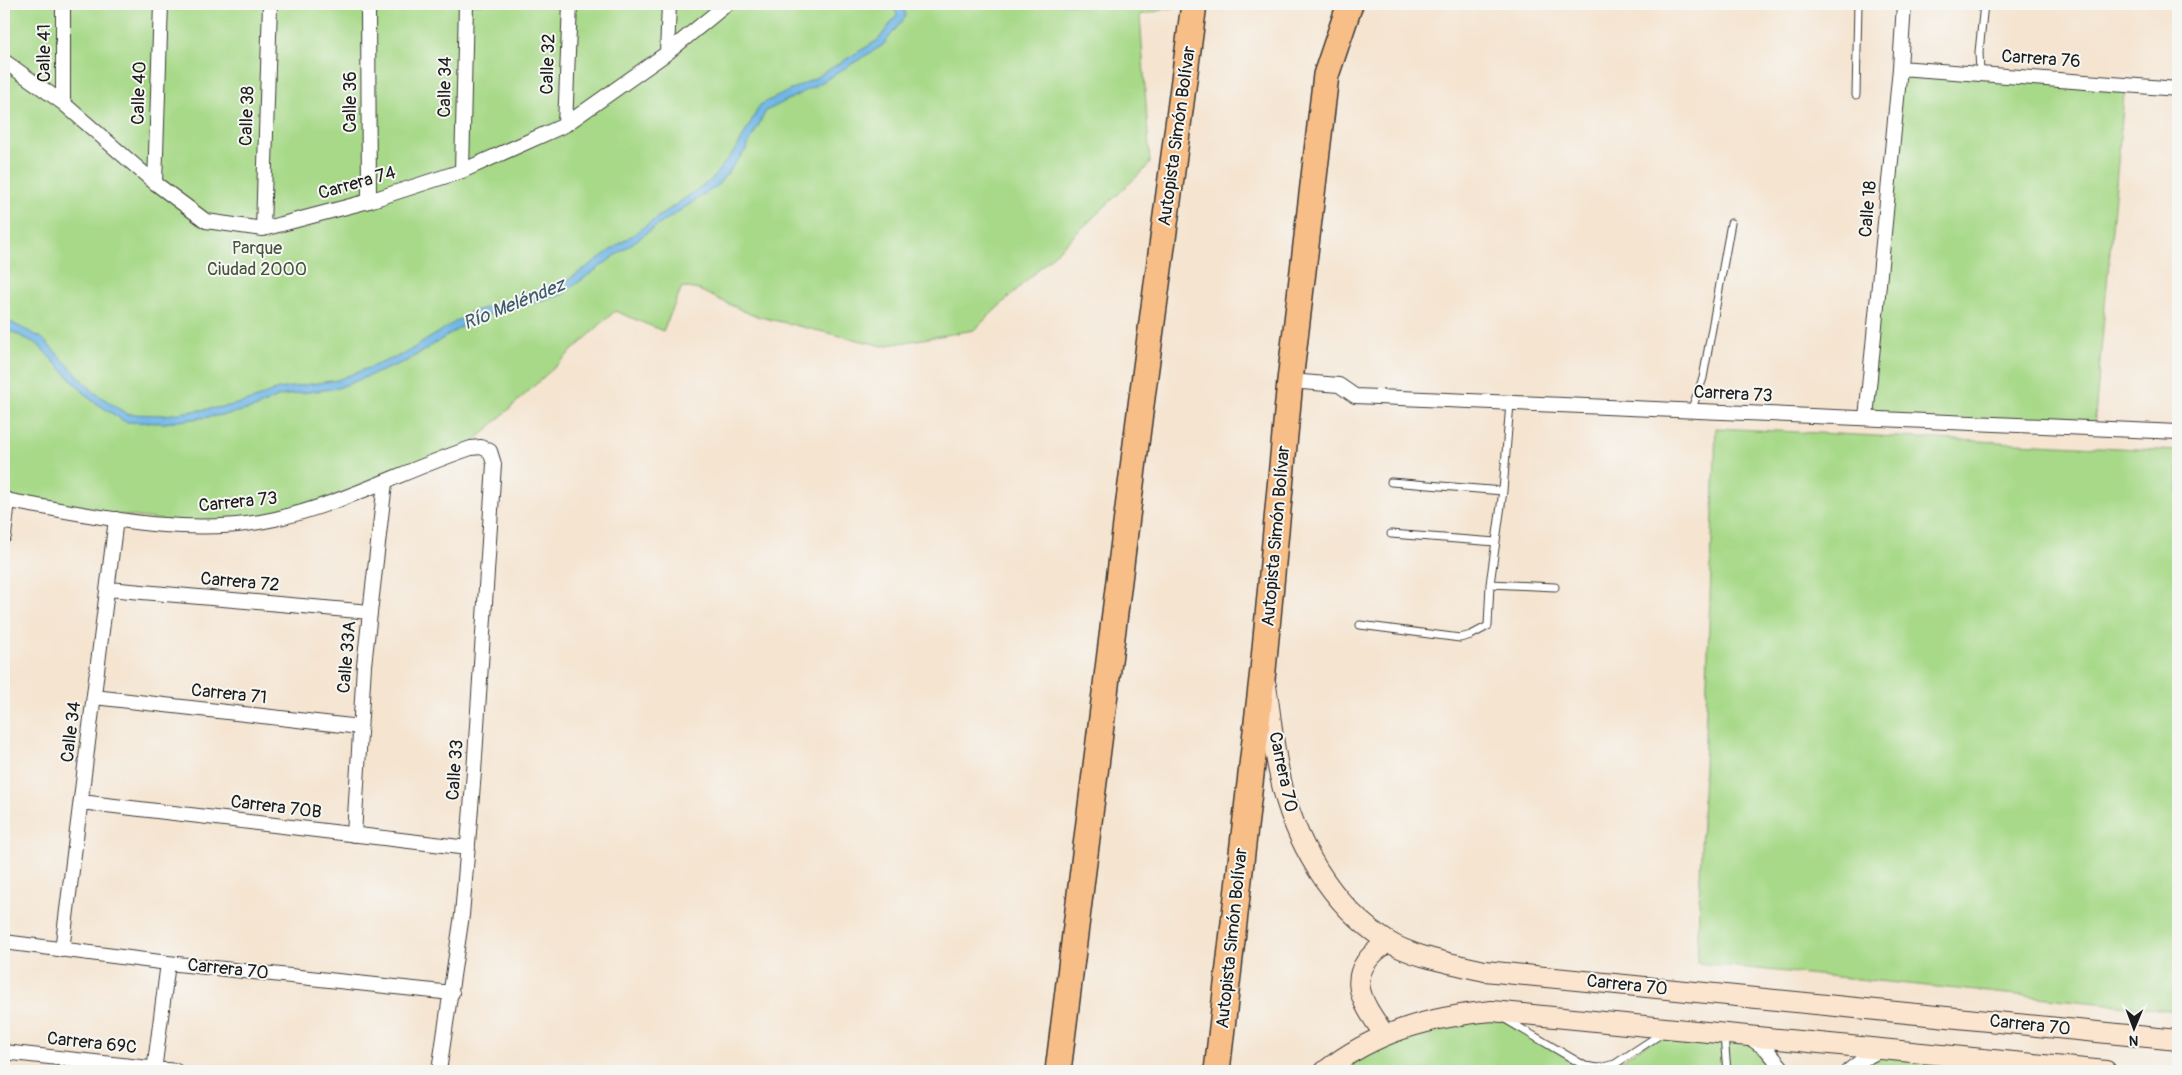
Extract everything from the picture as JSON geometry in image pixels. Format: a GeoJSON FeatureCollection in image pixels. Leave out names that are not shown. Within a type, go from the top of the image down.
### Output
{"type":"FeatureCollection","features":[{"type":"Feature","properties":{"kind":"highway","name":"Autopista Simón Bolívar"},"geometry":{"type":"LineString","coordinates":[[1058,1071],[1138,428],[1194,4]]}},
{"type":"Feature","properties":{"kind":"highway"},"geometry":{"type":"LineString","coordinates":[[1334,50],[1346,4]]}},
{"type":"Feature","properties":{"kind":"highway","name":"Autopista Simón Bolívar"},"geometry":{"type":"LineString","coordinates":[[1217,1071],[1263,670],[1290,381],[1326,75],[1350,4]]}},
{"type":"Feature","properties":{"kind":"street","name":"Calle 41"},"geometry":{"type":"LineString","coordinates":[[63,103],[64,4]]}},
{"type":"Feature","properties":{"kind":"street","name":"Calle 40"},"geometry":{"type":"LineString","coordinates":[[155,183],[161,4]]}},
{"type":"Feature","properties":{"kind":"street","name":"Calle 38"},"geometry":{"type":"LineString","coordinates":[[263,229],[270,4]]}},
{"type":"Feature","properties":{"kind":"street","name":"Calle 36"},"geometry":{"type":"LineString","coordinates":[[368,4],[369,200]]}},
{"type":"Feature","properties":{"kind":"street","name":"Calle 34"},"geometry":{"type":"LineString","coordinates":[[462,171],[466,4]]}},
{"type":"Feature","properties":{"kind":"street","name":"Calle 32"},"geometry":{"type":"LineString","coordinates":[[564,125],[570,4]]}},
{"type":"Feature","properties":{"kind":"street"},"geometry":{"type":"LineString","coordinates":[[667,53],[669,4]]}},
{"type":"Feature","properties":{"kind":"street","name":"Carrera 74"},"geometry":{"type":"LineString","coordinates":[[4,61],[63,103],[155,183],[206,221],[263,229],[369,200],[462,171],[564,125],[667,53],[727,4]]}},
{"type":"Feature","properties":{"kind":"street","name":"Calle 18"},"geometry":{"type":"LineString","coordinates":[[1866,418],[1900,68],[1904,4]]}},
{"type":"Feature","properties":{"kind":"street","name":"Carrera 76"},"geometry":{"type":"LineString","coordinates":[[1900,68],[2178,89]]}},
{"type":"Feature","properties":{"kind":"street","name":"Carrera 73"},"geometry":{"type":"LineString","coordinates":[[1290,381],[1339,385],[1355,396],[2178,432]]}},
{"type":"Feature","properties":{"kind":"street","name":"Carrera 73"},"geometry":{"type":"LineString","coordinates":[[6,500],[116,520],[189,526],[251,523],[296,514],[385,483],[466,449],[481,447],[490,451],[494,458],[493,470]]}},
{"type":"Feature","properties":{"kind":"street","name":"Calle 33"},"geometry":{"type":"LineString","coordinates":[[440,1071],[452,993],[468,848],[493,470]]}},
{"type":"Feature","properties":{"kind":"street","name":"Calle 33A"},"geometry":{"type":"LineString","coordinates":[[354,835],[360,727],[370,612],[385,483]]}},
{"type":"Feature","properties":{"kind":"street"},"geometry":{"type":"LineString","coordinates":[[4,536],[6,500]]}},
{"type":"Feature","properties":{"kind":"street","name":"Calle 34"},"geometry":{"type":"LineString","coordinates":[[62,950],[116,520]]}},
{"type":"Feature","properties":{"kind":"street","name":"Carrera 72"},"geometry":{"type":"LineString","coordinates":[[108,589],[370,612]]}},
{"type":"Feature","properties":{"kind":"street","name":"Carrera 70"},"geometry":{"type":"LineString","coordinates":[[1263,670],[1280,776],[1291,816],[1302,840],[1330,886],[1347,906],[1388,942],[1437,960],[1485,971],[2178,1040]]}},
{"type":"Feature","properties":{"kind":"street","name":"Carrera 71"},"geometry":{"type":"LineString","coordinates":[[94,697],[360,727]]}},
{"type":"Feature","properties":{"kind":"street","name":"Carrera 70B"},"geometry":{"type":"LineString","coordinates":[[81,802],[468,848]]}},
{"type":"Feature","properties":{"kind":"street","name":"Carrera 70"},"geometry":{"type":"LineString","coordinates":[[4,942],[168,963],[452,993]]}},
{"type":"Feature","properties":{"kind":"street"},"geometry":{"type":"LineString","coordinates":[[1385,1035],[1365,1007],[1360,993],[1360,977],[1365,963],[1375,950],[1388,942]]}},
{"type":"Feature","properties":{"kind":"street"},"geometry":{"type":"LineString","coordinates":[[154,1070],[168,963]]}},
{"type":"Feature","properties":{"kind":"street"},"geometry":{"type":"LineString","coordinates":[[1325,1071],[1342,1058],[1385,1035],[1431,1020],[1492,1011],[2106,1071]]}},
{"type":"Feature","properties":{"kind":"street"},"geometry":{"type":"LineString","coordinates":[[1748,1036],[1766,1048],[1785,1071]]}},
{"type":"Feature","properties":{"kind":"street"},"geometry":{"type":"LineString","coordinates":[[1848,1071],[1865,1058],[1883,1049]]}},
{"type":"Feature","properties":{"kind":"street","name":"Carrera 69C"},"geometry":{"type":"LineString","coordinates":[[4,1052],[47,1064],[176,1071]]}},
{"type":"Feature","properties":{"kind":"lane"},"geometry":{"type":"LineString","coordinates":[[1856,95],[1858,4]]}},
{"type":"Feature","properties":{"kind":"lane"},"geometry":{"type":"LineString","coordinates":[[1980,73],[1979,52],[1984,4]]}},
{"type":"Feature","properties":{"kind":"lane"},"geometry":{"type":"LineString","coordinates":[[1691,411],[1703,378],[1731,223]]}},
{"type":"Feature","properties":{"kind":"lane"},"geometry":{"type":"LineString","coordinates":[[1360,624],[1460,638],[1472,635],[1488,626],[1490,584],[1503,491],[1510,403]]}},
{"type":"Feature","properties":{"kind":"lane"},"geometry":{"type":"LineString","coordinates":[[1391,482],[1503,491]]}},
{"type":"Feature","properties":{"kind":"lane"},"geometry":{"type":"LineString","coordinates":[[1391,534],[1496,542]]}},
{"type":"Feature","properties":{"kind":"lane"},"geometry":{"type":"LineString","coordinates":[[1490,584],[1555,587]]}},
{"type":"Feature","properties":{"kind":"lane"},"geometry":{"type":"LineString","coordinates":[[1492,1011],[1585,1066],[1599,1068],[1615,1064],[1669,1028]]}},
{"type":"Feature","properties":{"kind":"lane"},"geometry":{"type":"LineString","coordinates":[[1724,1034],[1726,1071]]}},
{"type":"Feature","properties":{"kind":"green space","name":"Parque Ciudad 2000"},"geometry":{"type":"Polygon","coordinates":[[[4,4],[1190,4],[1140,15],[1150,164],[974,330],[883,346],[752,315],[699,290],[682,287],[663,331],[615,311],[466,449],[296,514],[208,526],[4,500],[4,4]]]}},
{"type":"Feature","properties":{"kind":"green space"},"geometry":{"type":"Polygon","coordinates":[[[1900,68],[2125,84],[2094,428],[1866,418],[1900,68]]]}},
{"type":"Feature","properties":{"kind":"green space"},"geometry":{"type":"Polygon","coordinates":[[[1716,428],[2178,451],[2178,1011],[1697,963],[1716,428]]]}},
{"type":"Feature","properties":{"kind":"green space"},"geometry":{"type":"Polygon","coordinates":[[[1492,1011],[1585,1066],[1615,1064],[1656,1038],[1748,1036],[1785,1071],[1325,1071],[1342,1058],[1492,1011]]]}},
{"type":"Feature","properties":{"kind":"green space"},"geometry":{"type":"Polygon","coordinates":[[[1883,1049],[2106,1071],[1848,1071],[1883,1049]]]}},
{"type":"Feature","properties":{"kind":"water","name":"Río Meléndez"},"geometry":{"type":"Polygon","coordinates":[[[893,4],[902,4],[906,16],[883,45],[819,84],[766,111],[745,151],[717,186],[648,232],[561,295],[474,319],[407,361],[338,388],[280,396],[255,408],[230,414],[165,423],[125,422],[90,399],[37,344],[4,328],[4,319],[42,338],[95,393],[127,414],[165,415],[229,406],[252,400],[278,389],[337,380],[404,354],[471,312],[558,287],[711,180],[738,146],[760,105],[815,78],[878,40],[897,15],[893,4]]]}}]}
